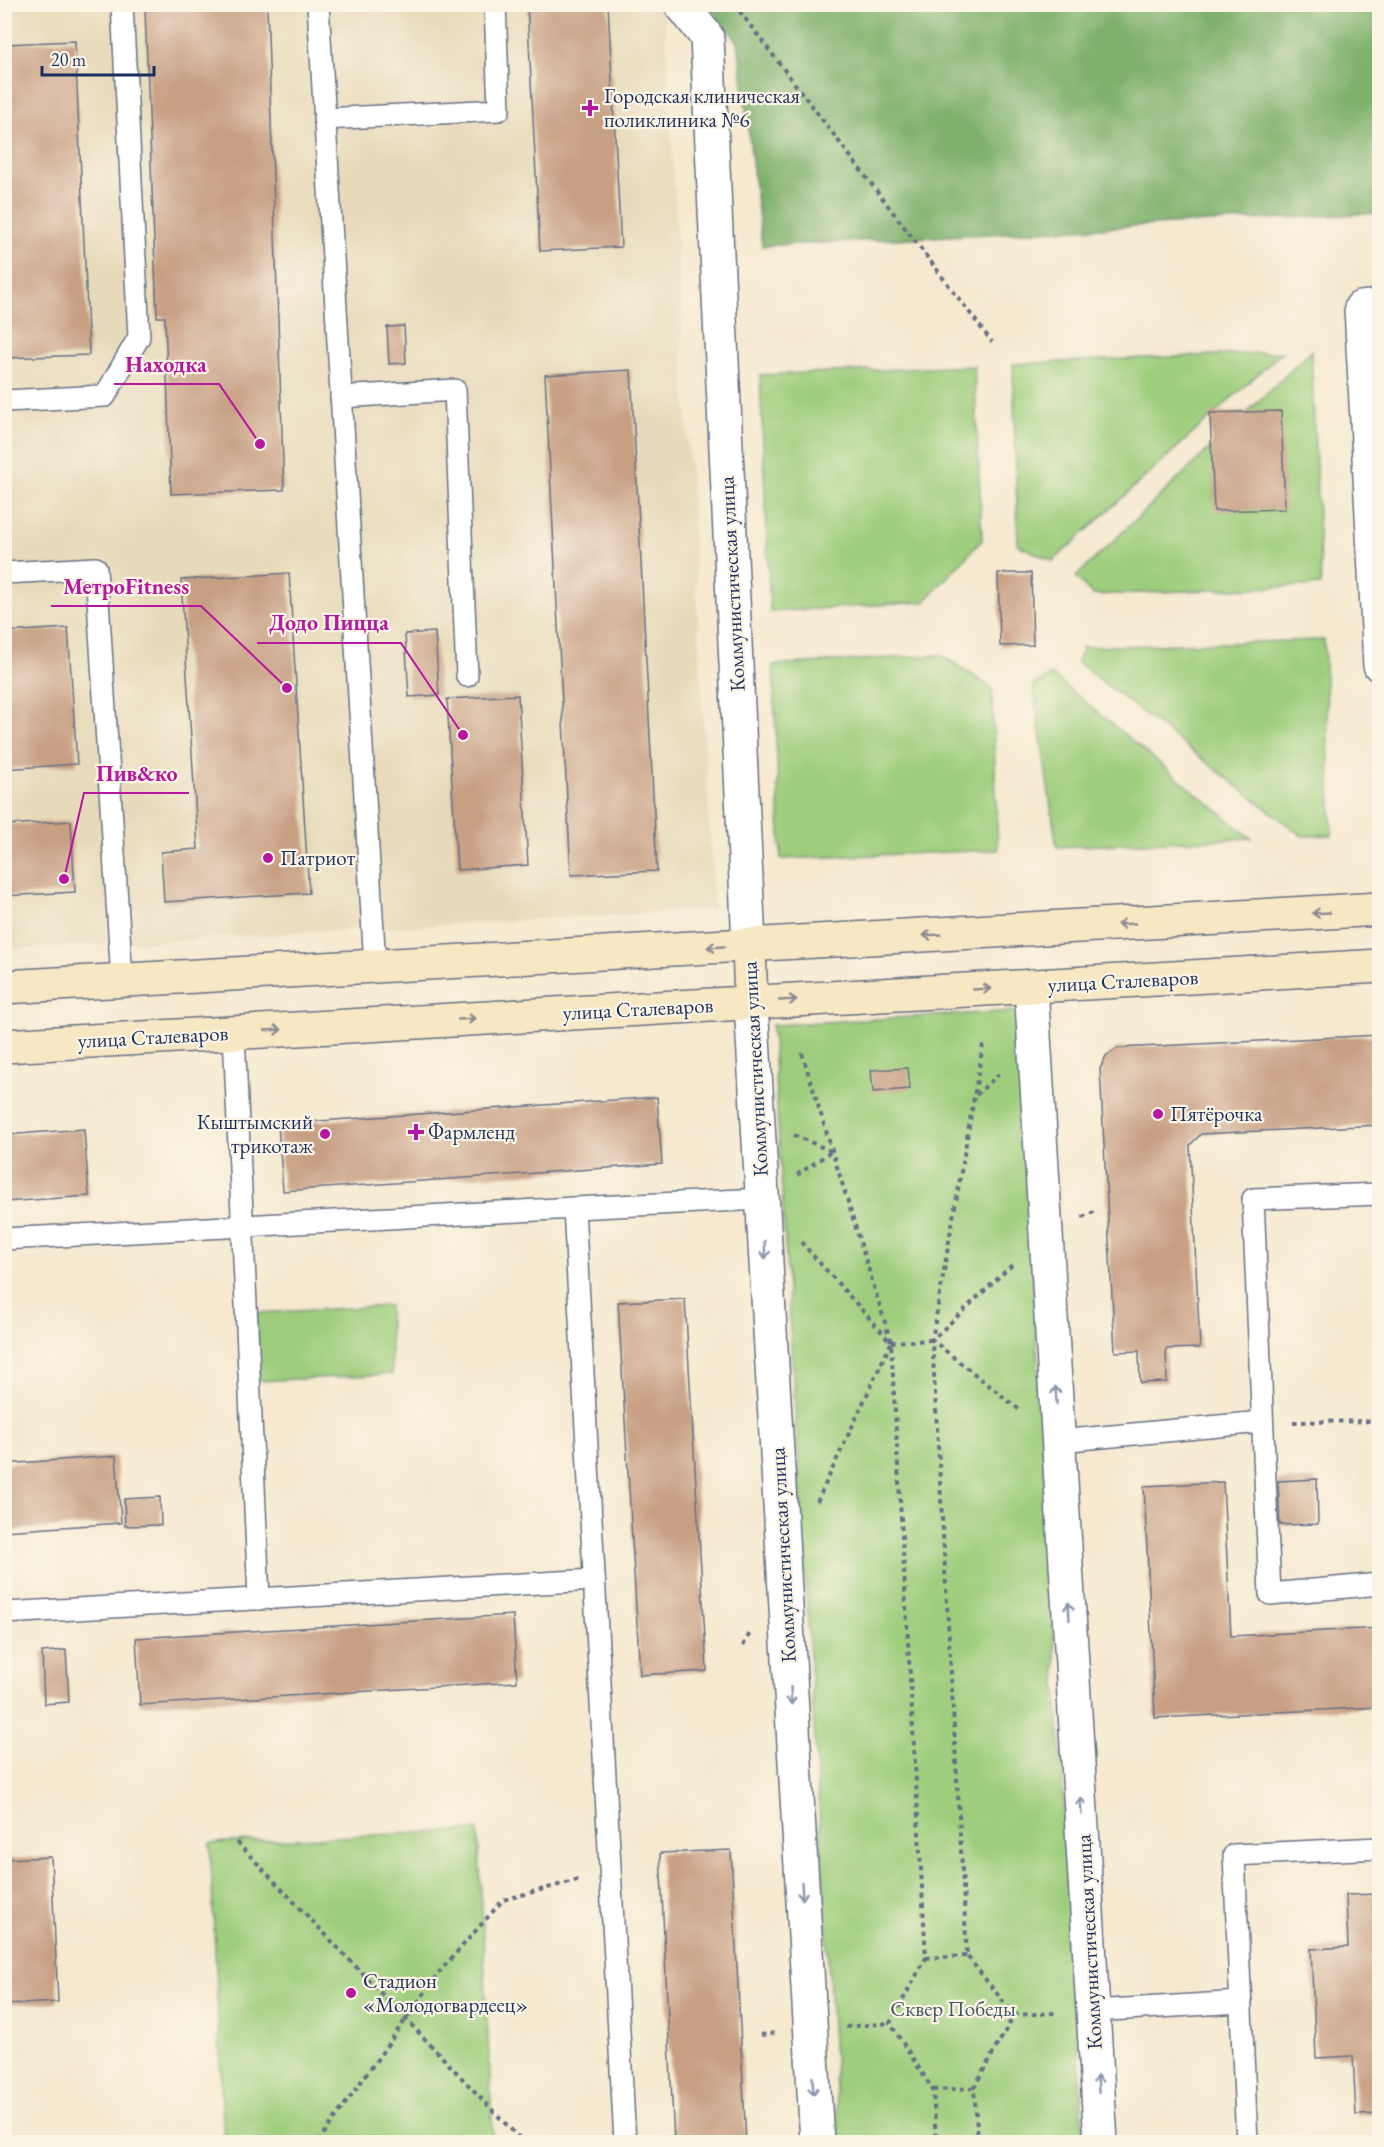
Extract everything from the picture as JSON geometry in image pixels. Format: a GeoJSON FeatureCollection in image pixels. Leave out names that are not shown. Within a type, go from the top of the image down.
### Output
{"type":"FeatureCollection","features":[{"type":"Feature","properties":{"kind":"main road"},"geometry":{"type":"LineString","coordinates":[[4,987],[1380,909]]}},
{"type":"Feature","properties":{"kind":"main road","name":"Коммунистическая улица"},"geometry":{"type":"LineString","coordinates":[[749,945],[751,1003]]}},
{"type":"Feature","properties":{"kind":"main road","name":"улица Сталеваров"},"geometry":{"type":"LineString","coordinates":[[4,1046],[1380,966]]}},
{"type":"Feature","properties":{"kind":"street","name":"Коммунистическая улица"},"geometry":{"type":"LineString","coordinates":[[681,4],[707,37],[749,945]]}},
{"type":"Feature","properties":{"kind":"street"},"geometry":{"type":"LineString","coordinates":[[1380,306],[1361,308],[1378,588],[1380,665]]}},
{"type":"Feature","properties":{"kind":"street","name":"Коммунистическая улица"},"geometry":{"type":"LineString","coordinates":[[1031,986],[1101,2142]]}},
{"type":"Feature","properties":{"kind":"street","name":"Коммунистическая улица"},"geometry":{"type":"LineString","coordinates":[[751,1003],[817,2142]]}},
{"type":"Feature","properties":{"kind":"lane"},"geometry":{"type":"LineString","coordinates":[[4,401],[105,396],[138,337],[122,4]]}},
{"type":"Feature","properties":{"kind":"lane"},"geometry":{"type":"LineString","coordinates":[[318,4],[375,966]]}},
{"type":"Feature","properties":{"kind":"lane"},"geometry":{"type":"LineString","coordinates":[[324,119],[499,110],[495,4]]}},
{"type":"Feature","properties":{"kind":"lane"},"geometry":{"type":"LineString","coordinates":[[341,397],[455,390],[467,676]]}},
{"type":"Feature","properties":{"kind":"lane"},"geometry":{"type":"LineString","coordinates":[[4,573],[96,568],[122,980]]}},
{"type":"Feature","properties":{"kind":"lane"},"geometry":{"type":"LineString","coordinates":[[234,1033],[259,1599]]}},
{"type":"Feature","properties":{"kind":"lane"},"geometry":{"type":"LineString","coordinates":[[1380,1194],[1253,1199],[1270,1594],[1380,1584]]}},
{"type":"Feature","properties":{"kind":"lane"},"geometry":{"type":"LineString","coordinates":[[4,1239],[762,1199]]}},
{"type":"Feature","properties":{"kind":"lane"},"geometry":{"type":"LineString","coordinates":[[574,1208],[625,2142]]}},
{"type":"Feature","properties":{"kind":"lane"},"geometry":{"type":"LineString","coordinates":[[1059,1441],[1262,1422]]}},
{"type":"Feature","properties":{"kind":"lane"},"geometry":{"type":"LineString","coordinates":[[4,1613],[594,1580]]}},
{"type":"Feature","properties":{"kind":"lane"},"geometry":{"type":"LineString","coordinates":[[1247,2142],[1234,1855],[1380,1848]]}},
{"type":"Feature","properties":{"kind":"lane"},"geometry":{"type":"LineString","coordinates":[[1093,2012],[1241,2002]]}},
{"type":"Feature","properties":{"kind":"path"},"geometry":{"type":"LineString","coordinates":[[734,4],[992,342]]}},
{"type":"Feature","properties":{"kind":"path"},"geometry":{"type":"LineString","coordinates":[[983,1045],[932,1340],[967,1956],[1014,2015]]}},
{"type":"Feature","properties":{"kind":"path"},"geometry":{"type":"LineString","coordinates":[[802,1053],[891,1342],[926,1958],[890,2023],[933,2090],[936,2142]]}},
{"type":"Feature","properties":{"kind":"path"},"geometry":{"type":"LineString","coordinates":[[891,1342],[932,1340],[1046,1233]]}},
{"type":"Feature","properties":{"kind":"path"},"geometry":{"type":"LineString","coordinates":[[800,1241],[891,1342]]}},
{"type":"Feature","properties":{"kind":"path"},"geometry":{"type":"LineString","coordinates":[[932,1340],[1059,1441]]}},
{"type":"Feature","properties":{"kind":"path"},"geometry":{"type":"LineString","coordinates":[[813,1511],[891,1342]]}},
{"type":"Feature","properties":{"kind":"path"},"geometry":{"type":"LineString","coordinates":[[1262,1422],[1380,1421]]}},
{"type":"Feature","properties":{"kind":"path"},"geometry":{"type":"LineString","coordinates":[[237,1842],[524,2142]]}},
{"type":"Feature","properties":{"kind":"path"},"geometry":{"type":"LineString","coordinates":[[318,2142],[441,1970],[503,1900],[610,1872]]}},
{"type":"Feature","properties":{"kind":"path"},"geometry":{"type":"LineString","coordinates":[[926,1958],[967,1956]]}},
{"type":"Feature","properties":{"kind":"path"},"geometry":{"type":"LineString","coordinates":[[1014,2015],[1093,2012]]}},
{"type":"Feature","properties":{"kind":"path"},"geometry":{"type":"LineString","coordinates":[[978,2142],[974,2088],[1014,2015]]}},
{"type":"Feature","properties":{"kind":"path"},"geometry":{"type":"LineString","coordinates":[[933,2090],[974,2088]]}},
{"type":"Feature","properties":{"kind":"shaded area"},"geometry":{"type":"Polygon","coordinates":[[[5,5],[664,5],[714,909],[5,950],[5,5]]]}},
{"type":"Feature","properties":{"kind":"green space"},"geometry":{"type":"Polygon","coordinates":[[[708,5],[1379,5],[1379,213],[762,246],[738,42],[708,5]]]}},
{"type":"Feature","properties":{"kind":"green space"},"geometry":{"type":"Polygon","coordinates":[[[1311,351],[1321,585],[1093,595],[1076,577],[1311,351]]]}},
{"type":"Feature","properties":{"kind":"green space"},"geometry":{"type":"Polygon","coordinates":[[[1282,352],[1053,561],[1018,545],[1013,364],[1282,352]]]}},
{"type":"Feature","properties":{"kind":"green space"},"geometry":{"type":"Polygon","coordinates":[[[974,366],[982,540],[924,602],[770,612],[760,375],[974,366]]]}},
{"type":"Feature","properties":{"kind":"green space"},"geometry":{"type":"Polygon","coordinates":[[[1324,640],[1332,835],[1302,836],[1077,662],[1083,647],[1324,640]]]}},
{"type":"Feature","properties":{"kind":"green space"},"geometry":{"type":"Polygon","coordinates":[[[941,655],[992,688],[998,850],[781,859],[773,665],[941,655]]]}},
{"type":"Feature","properties":{"kind":"green space"},"geometry":{"type":"Polygon","coordinates":[[[1052,675],[1251,838],[1057,847],[1033,685],[1052,675]]]}},
{"type":"Feature","properties":{"kind":"green space","name":"Сквер Победы"},"geometry":{"type":"Polygon","coordinates":[[[1017,1011],[1084,2142],[839,2142],[772,1025],[1017,1011]]]}},
{"type":"Feature","properties":{"kind":"green space"},"geometry":{"type":"Polygon","coordinates":[[[389,1306],[392,1374],[259,1381],[256,1313],[389,1306]]]}},
{"type":"Feature","properties":{"kind":"green space","name":"Стадион «Молодогвардеец»"},"geometry":{"type":"Polygon","coordinates":[[[478,1830],[493,2142],[224,2142],[210,1843],[478,1830]]]}},
{"type":"Feature","properties":{"kind":"building"},"geometry":{"type":"Polygon","coordinates":[[[527,4],[608,4],[621,247],[540,251],[527,4]]]}},
{"type":"Feature","properties":{"kind":"building"},"geometry":{"type":"Polygon","coordinates":[[[267,6],[284,490],[171,494],[165,317],[157,317],[145,10],[267,6]]]}},
{"type":"Feature","properties":{"kind":"building"},"geometry":{"type":"Polygon","coordinates":[[[75,41],[89,355],[4,358],[4,44],[75,41]]]}},
{"type":"Feature","properties":{"kind":"building"},"geometry":{"type":"Polygon","coordinates":[[[404,326],[406,363],[389,364],[387,327],[404,326]]]}},
{"type":"Feature","properties":{"kind":"building"},"geometry":{"type":"Polygon","coordinates":[[[631,370],[657,871],[571,875],[545,375],[631,370]]]}},
{"type":"Feature","properties":{"kind":"building"},"geometry":{"type":"Polygon","coordinates":[[[1281,411],[1285,509],[1214,511],[1210,413],[1281,411]]]}},
{"type":"Feature","properties":{"kind":"building"},"geometry":{"type":"Polygon","coordinates":[[[289,573],[309,893],[164,902],[161,852],[198,849],[181,580],[289,573]]]}},
{"type":"Feature","properties":{"kind":"building"},"geometry":{"type":"Polygon","coordinates":[[[998,573],[1031,573],[1033,645],[1000,646],[998,573]]]}},
{"type":"Feature","properties":{"kind":"building"},"geometry":{"type":"Polygon","coordinates":[[[68,628],[77,764],[4,769],[4,632],[68,628]]]}},
{"type":"Feature","properties":{"kind":"building"},"geometry":{"type":"Polygon","coordinates":[[[435,632],[439,695],[409,697],[405,634],[435,632]]]}},
{"type":"Feature","properties":{"kind":"building"},"geometry":{"type":"Polygon","coordinates":[[[518,695],[528,865],[457,870],[447,699],[518,695]]]}},
{"type":"Feature","properties":{"kind":"building"},"geometry":{"type":"Polygon","coordinates":[[[71,821],[75,892],[4,896],[4,825],[71,821]]]}},
{"type":"Feature","properties":{"kind":"building"},"geometry":{"type":"Polygon","coordinates":[[[1380,1035],[1380,1125],[1201,1134],[1190,1145],[1200,1348],[1166,1349],[1167,1382],[1140,1383],[1139,1351],[1115,1352],[1100,1069],[1106,1056],[1118,1048],[1380,1035]]]}},
{"type":"Feature","properties":{"kind":"building"},"geometry":{"type":"Polygon","coordinates":[[[908,1068],[910,1089],[873,1092],[871,1070],[908,1068]]]}},
{"type":"Feature","properties":{"kind":"building"},"geometry":{"type":"Polygon","coordinates":[[[657,1097],[662,1164],[283,1191],[278,1124],[657,1097]]]}},
{"type":"Feature","properties":{"kind":"building"},"geometry":{"type":"Polygon","coordinates":[[[84,1129],[89,1196],[4,1202],[4,1135],[84,1129]]]}},
{"type":"Feature","properties":{"kind":"building"},"geometry":{"type":"Polygon","coordinates":[[[685,1299],[707,1671],[640,1675],[618,1302],[685,1299]]]}},
{"type":"Feature","properties":{"kind":"building"},"geometry":{"type":"Polygon","coordinates":[[[116,1456],[121,1523],[4,1531],[4,1464],[116,1456]]]}},
{"type":"Feature","properties":{"kind":"building"},"geometry":{"type":"Polygon","coordinates":[[[1317,1479],[1318,1524],[1280,1525],[1278,1481],[1317,1479]]]}},
{"type":"Feature","properties":{"kind":"building"},"geometry":{"type":"Polygon","coordinates":[[[1223,1482],[1231,1636],[1380,1628],[1380,1707],[1155,1718],[1144,1486],[1223,1482]]]}},
{"type":"Feature","properties":{"kind":"building"},"geometry":{"type":"Polygon","coordinates":[[[160,1497],[161,1525],[125,1526],[124,1499],[160,1497]]]}},
{"type":"Feature","properties":{"kind":"building"},"geometry":{"type":"Polygon","coordinates":[[[513,1615],[517,1682],[140,1705],[136,1638],[513,1615]]]}},
{"type":"Feature","properties":{"kind":"building"},"geometry":{"type":"Polygon","coordinates":[[[66,1650],[69,1702],[44,1704],[42,1652],[66,1650]]]}},
{"type":"Feature","properties":{"kind":"building"},"geometry":{"type":"Polygon","coordinates":[[[731,1850],[746,2142],[674,2142],[660,1853],[731,1850]]]}},
{"type":"Feature","properties":{"kind":"building"},"geometry":{"type":"Polygon","coordinates":[[[51,1857],[58,2002],[4,2005],[4,1859],[51,1857]]]}},
{"type":"Feature","properties":{"kind":"building"},"geometry":{"type":"Polygon","coordinates":[[[1380,1894],[1380,2114],[1356,2115],[1353,2056],[1316,2058],[1311,1949],[1348,1947],[1346,1895],[1380,1894]]]}},
{"type":"Feature","properties":{"kind":"place","name":"Городская клиническая поликлиника №6"},"geometry":{"type":"Point","coordinates":[590,108]}},
{"type":"Feature","properties":{"kind":"place","name":"Находка"},"geometry":{"type":"Point","coordinates":[260,444]}},
{"type":"Feature","properties":{"kind":"place","name":"МетроFitness"},"geometry":{"type":"Point","coordinates":[287,688]}},
{"type":"Feature","properties":{"kind":"place","name":"Додо Пицца"},"geometry":{"type":"Point","coordinates":[463,735]}},
{"type":"Feature","properties":{"kind":"place","name":"Патриот"},"geometry":{"type":"Point","coordinates":[268,858]}},
{"type":"Feature","properties":{"kind":"place","name":"Пив&ко"},"geometry":{"type":"Point","coordinates":[64,879]}},
{"type":"Feature","properties":{"kind":"place","name":"Пятёрочка"},"geometry":{"type":"Point","coordinates":[1158,1114]}},
{"type":"Feature","properties":{"kind":"place","name":"Фармленд"},"geometry":{"type":"Point","coordinates":[416,1132]}},
{"type":"Feature","properties":{"kind":"place","name":"Кыштымский трикотаж"},"geometry":{"type":"Point","coordinates":[325,1134]}},
{"type":"Feature","properties":{"kind":"place","name":"Стадион «Молодогвардеец»"},"geometry":{"type":"Point","coordinates":[351,1993]}}]}
